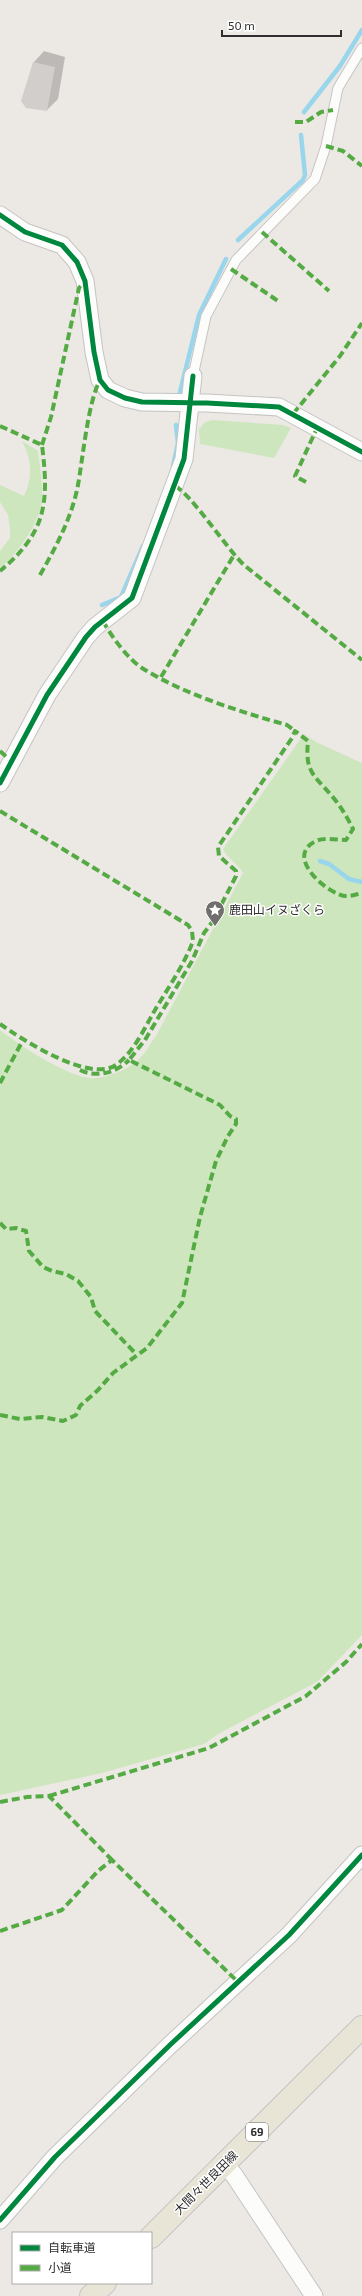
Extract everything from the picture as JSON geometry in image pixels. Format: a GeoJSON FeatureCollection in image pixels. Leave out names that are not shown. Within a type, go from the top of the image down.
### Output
{"type":"FeatureCollection","features":[{"type":"Feature","properties":{"kind":"main road","name":"大間々世良田線"},"geometry":{"type":"LineString","coordinates":[[152,2236],[362,2027]]}},
{"type":"Feature","properties":{"kind":"main road"},"geometry":{"type":"LineString","coordinates":[[91,2296],[104,2284]]}},
{"type":"Feature","properties":{"kind":"street"},"geometry":{"type":"LineString","coordinates":[[0,215],[25,232],[62,245],[77,262],[85,281],[94,352],[100,380],[108,390],[125,398],[142,402],[279,407],[362,452]]}},
{"type":"Feature","properties":{"kind":"street"},"geometry":{"type":"LineString","coordinates":[[0,783],[47,695],[86,637],[95,627],[132,598],[184,459],[188,403],[193,376]]}},
{"type":"Feature","properties":{"kind":"street"},"geometry":{"type":"LineString","coordinates":[[0,2220],[55,2157],[171,2044],[289,1935],[362,1855]]}},
{"type":"Feature","properties":{"kind":"street"},"geometry":{"type":"LineString","coordinates":[[225,2164],[234,2175],[314,2296]]}},
{"type":"Feature","properties":{"kind":"lane"},"geometry":{"type":"LineString","coordinates":[[193,376],[206,316],[236,260],[315,179],[326,146],[338,88],[362,48]]}},
{"type":"Feature","properties":{"kind":"green space"},"geometry":{"type":"Polygon","coordinates":[[[213,420],[283,425],[291,428],[274,458],[200,444],[199,429],[205,422],[213,420]]]}},
{"type":"Feature","properties":{"kind":"green space"},"geometry":{"type":"Polygon","coordinates":[[[22,441],[38,451],[42,482],[42,501],[37,519],[27,538],[0,568],[0,551],[10,538],[10,529],[8,515],[0,502],[0,485],[24,496],[29,482],[30,468],[28,455],[22,441]]]}},
{"type":"Feature","properties":{"kind":"green space"},"geometry":{"type":"Polygon","coordinates":[[[304,734],[316,742],[362,763],[362,1635],[317,1682],[220,1733],[204,1744],[102,1773],[0,1795],[0,1030],[19,1044],[55,1065],[67,1071],[89,1078],[110,1075],[125,1069],[138,1060],[156,1036],[243,873],[227,856],[223,849],[304,734]]]}},
{"type":"Feature","properties":{"kind":"building"},"geometry":{"type":"Polygon","coordinates":[[[33,62],[55,67],[47,111],[26,108],[21,101],[33,62]]]}},
{"type":"Feature","properties":{"kind":"waterway"},"geometry":{"type":"LineString","coordinates":[[304,112],[340,66],[362,30]]}},
{"type":"Feature","properties":{"kind":"waterway"},"geometry":{"type":"LineString","coordinates":[[238,240],[303,180],[305,175],[301,135]]}},
{"type":"Feature","properties":{"kind":"waterway"},"geometry":{"type":"LineString","coordinates":[[179,396],[199,315],[226,259]]}},
{"type":"Feature","properties":{"kind":"waterway"},"geometry":{"type":"LineString","coordinates":[[173,466],[178,443],[176,425]]}},
{"type":"Feature","properties":{"kind":"waterway"},"geometry":{"type":"LineString","coordinates":[[102,605],[121,597],[143,546]]}},
{"type":"Feature","properties":{"kind":"waterway"},"geometry":{"type":"LineString","coordinates":[[320,861],[329,864],[349,879],[362,882]]}},
{"type":"Feature","properties":{"kind":"marked path"},"geometry":{"type":"LineString","coordinates":[[295,122],[306,122],[321,112],[333,110]]}},
{"type":"Feature","properties":{"kind":"marked path"},"geometry":{"type":"LineString","coordinates":[[326,146],[343,151],[362,166]]}},
{"type":"Feature","properties":{"kind":"marked path"},"geometry":{"type":"LineString","coordinates":[[262,232],[329,291]]}},
{"type":"Feature","properties":{"kind":"marked path"},"geometry":{"type":"LineString","coordinates":[[231,269],[278,301]]}},
{"type":"Feature","properties":{"kind":"marked path"},"geometry":{"type":"LineString","coordinates":[[42,445],[51,417],[79,288],[85,281]]}},
{"type":"Feature","properties":{"kind":"marked path"},"geometry":{"type":"LineString","coordinates":[[293,414],[340,356],[362,323]]}},
{"type":"Feature","properties":{"kind":"marked path"},"geometry":{"type":"LineString","coordinates":[[40,575],[57,543],[72,509],[78,485],[86,430],[92,402],[100,380]]}},
{"type":"Feature","properties":{"kind":"marked path"},"geometry":{"type":"LineString","coordinates":[[0,426],[42,445],[45,483],[44,500],[36,529],[16,557],[0,571]]}},
{"type":"Feature","properties":{"kind":"marked path"},"geometry":{"type":"LineString","coordinates":[[306,482],[295,476],[317,428]]}},
{"type":"Feature","properties":{"kind":"marked path"},"geometry":{"type":"LineString","coordinates":[[175,486],[190,499],[244,565],[362,660]]}},
{"type":"Feature","properties":{"kind":"marked path"},"geometry":{"type":"LineString","coordinates":[[161,677],[234,555]]}},
{"type":"Feature","properties":{"kind":"marked path"},"geometry":{"type":"LineString","coordinates":[[103,621],[115,640],[131,659],[142,668],[175,686],[194,694],[287,725],[295,731]]}},
{"type":"Feature","properties":{"kind":"marked path"},"geometry":{"type":"LineString","coordinates":[[0,1415],[20,1419],[42,1417],[63,1421],[76,1415],[80,1406],[98,1390],[113,1373],[147,1348],[182,1303],[200,1217],[216,1161],[228,1136],[236,1124],[236,1119],[230,1116],[220,1105],[129,1060],[145,1040],[192,961],[204,933],[213,921],[236,876],[236,871],[219,856],[218,847],[292,738],[295,731],[308,741],[308,760],[312,772],[337,803],[353,829],[346,840],[319,840],[307,848],[304,856],[307,866],[321,883],[340,895],[349,896],[362,893]]}},
{"type":"Feature","properties":{"kind":"marked path"},"geometry":{"type":"LineString","coordinates":[[0,751],[11,761]]}},
{"type":"Feature","properties":{"kind":"marked path"},"geometry":{"type":"LineString","coordinates":[[0,811],[188,925],[192,931],[193,941],[180,968],[138,1040],[128,1054],[116,1065],[104,1069],[90,1068],[73,1064],[40,1049],[0,1024]]}},
{"type":"Feature","properties":{"kind":"marked path"},"geometry":{"type":"LineString","coordinates":[[0,1083],[23,1040]]}},
{"type":"Feature","properties":{"kind":"marked path"},"geometry":{"type":"LineString","coordinates":[[80,1070],[93,1074],[106,1073],[118,1068],[129,1060]]}},
{"type":"Feature","properties":{"kind":"marked path"},"geometry":{"type":"LineString","coordinates":[[0,1223],[6,1229],[16,1228],[26,1231],[29,1251],[43,1267],[52,1271],[66,1274],[78,1281],[91,1297],[95,1311],[136,1354]]}},
{"type":"Feature","properties":{"kind":"marked path"},"geometry":{"type":"LineString","coordinates":[[49,1796],[209,1748],[306,1696],[346,1662],[362,1644]]}},
{"type":"Feature","properties":{"kind":"marked path"},"geometry":{"type":"LineString","coordinates":[[0,1802],[27,1797],[49,1796],[112,1860]]}},
{"type":"Feature","properties":{"kind":"marked path"},"geometry":{"type":"LineString","coordinates":[[0,1931],[62,1910],[98,1871],[112,1860],[239,1983]]}},
{"type":"Feature","properties":{"kind":"cycle path"},"geometry":{"type":"LineString","coordinates":[[0,215],[25,232],[62,245],[77,262],[85,281],[94,352],[100,380],[108,390],[125,398],[142,402],[207,403],[279,407],[362,452]]}},
{"type":"Feature","properties":{"kind":"cycle path"},"geometry":{"type":"LineString","coordinates":[[0,783],[47,695],[86,637],[95,627],[132,598],[184,459],[193,376]]}},
{"type":"Feature","properties":{"kind":"cycle path"},"geometry":{"type":"LineString","coordinates":[[0,2220],[55,2157],[171,2044],[289,1935],[362,1855]]}},
{"type":"Feature","properties":{"kind":"place","name":"鹿田山イヌざくら"},"geometry":{"type":"Point","coordinates":[215,927]}}]}
